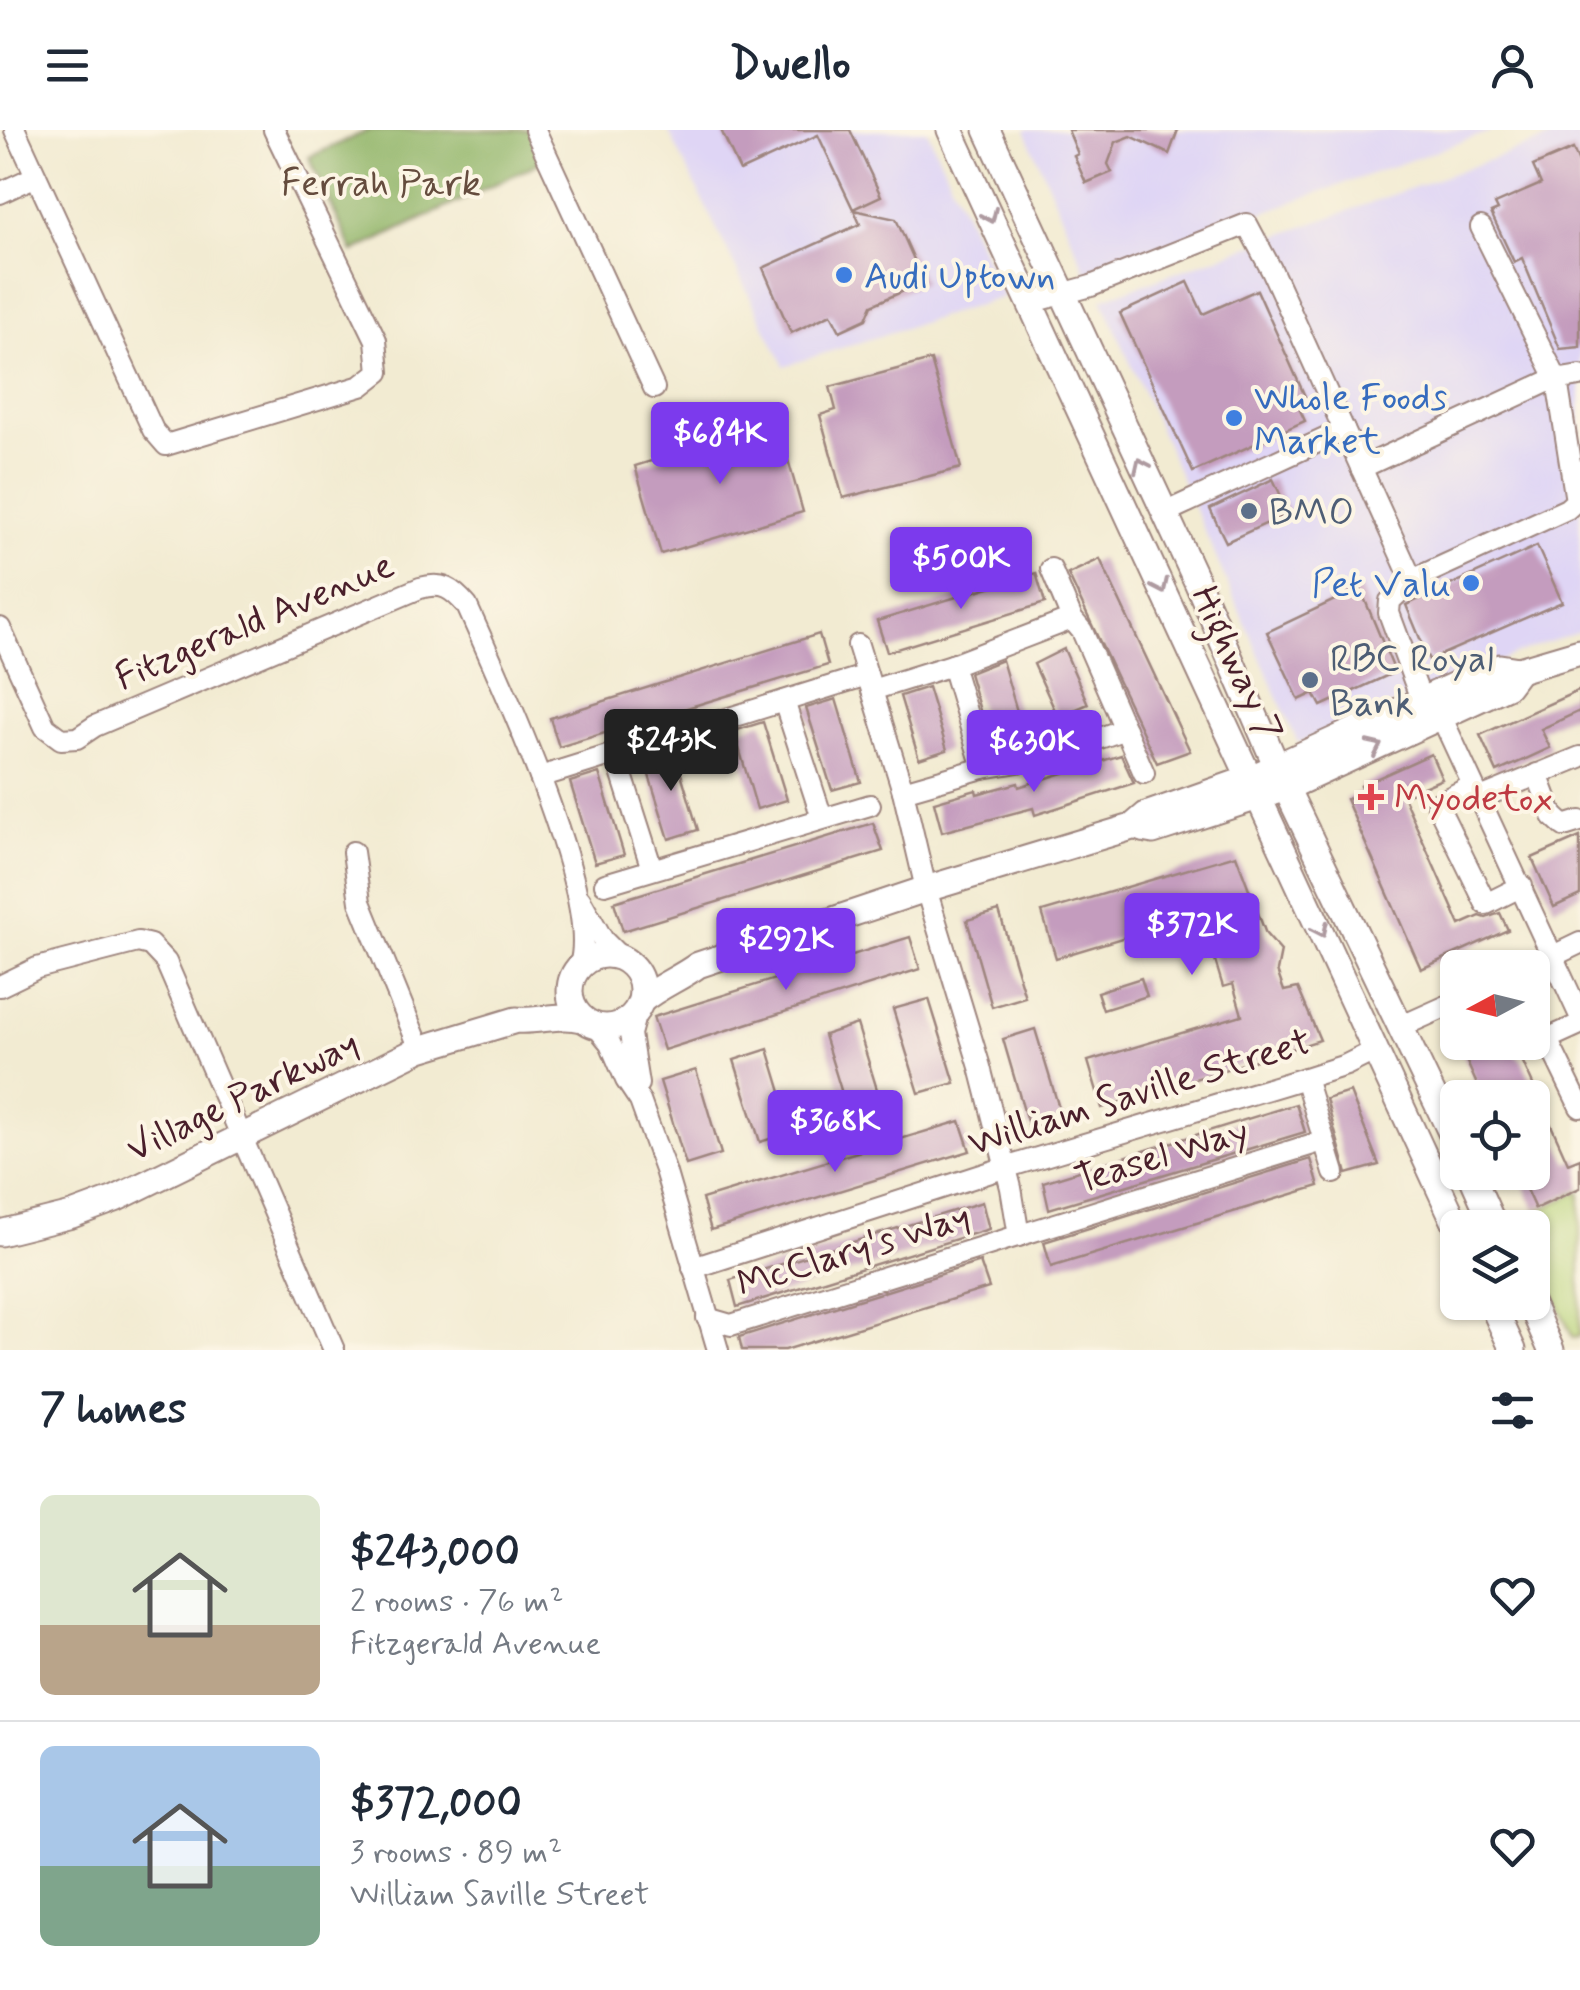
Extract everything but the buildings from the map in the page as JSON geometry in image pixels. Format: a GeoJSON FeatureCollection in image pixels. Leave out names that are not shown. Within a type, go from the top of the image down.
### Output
{"type":"FeatureCollection","features":[{"type":"Feature","properties":{"kind":"main road","name":"Highway 7"},"geometry":{"type":"LineString","coordinates":[[950,130],[1449,1210]]}},
{"type":"Feature","properties":{"kind":"main road","name":"Highway 7"},"geometry":{"type":"LineString","coordinates":[[987,130],[1281,776],[1440,1109]]}},
{"type":"Feature","properties":{"kind":"main road"},"geometry":{"type":"LineString","coordinates":[[698,965],[626,961],[599,955],[575,973],[572,1002],[589,1022],[618,1025],[657,988],[698,965],[926,889],[1132,827],[1146,816],[1256,788],[1431,709],[1508,686],[1519,670],[1580,652]]}},
{"type":"Feature","properties":{"kind":"main road"},"geometry":{"type":"LineString","coordinates":[[626,961],[642,982],[639,1007]]}},
{"type":"Feature","properties":{"kind":"main road","name":"Village Parkway"},"geometry":{"type":"LineString","coordinates":[[516,1020],[527,1009],[547,1000],[575,973]]}},
{"type":"Feature","properties":{"kind":"main road","name":"Village Parkway"},"geometry":{"type":"LineString","coordinates":[[0,1232],[72,1215],[115,1199],[420,1049],[516,1020],[560,1015],[589,1022]]}},
{"type":"Feature","properties":{"kind":"main road"},"geometry":{"type":"LineString","coordinates":[[1499,1320],[1513,1350]]}},
{"type":"Feature","properties":{"kind":"main road"},"geometry":{"type":"LineString","coordinates":[[1538,1320],[1552,1350]]}},
{"type":"Feature","properties":{"kind":"street"},"geometry":{"type":"LineString","coordinates":[[15,130],[153,430],[166,445],[362,386],[379,372],[376,340],[274,130]]}},
{"type":"Feature","properties":{"kind":"street"},"geometry":{"type":"LineString","coordinates":[[535,130],[654,388]]}},
{"type":"Feature","properties":{"kind":"street"},"geometry":{"type":"LineString","coordinates":[[0,193],[36,176]]}},
{"type":"Feature","properties":{"kind":"street"},"geometry":{"type":"LineString","coordinates":[[1028,303],[1061,295],[1247,224],[1412,580]]}},
{"type":"Feature","properties":{"kind":"street"},"geometry":{"type":"LineString","coordinates":[[1481,227],[1557,380],[1576,501],[1566,510],[1412,580],[1390,601],[1388,613],[1431,709],[1522,886],[1580,1016]]}},
{"type":"Feature","properties":{"kind":"street"},"geometry":{"type":"LineString","coordinates":[[1361,468],[1557,380],[1580,376]]}},
{"type":"Feature","properties":{"kind":"street"},"geometry":{"type":"LineString","coordinates":[[1164,513],[1344,430]]}},
{"type":"Feature","properties":{"kind":"street"},"geometry":{"type":"LineString","coordinates":[[1051,568],[1144,774]]}},
{"type":"Feature","properties":{"kind":"street","name":"Fitzgerald Avenue"},"geometry":{"type":"LineString","coordinates":[[0,628],[46,727],[61,739],[77,738],[94,726],[386,602],[436,584],[454,590],[466,606],[540,776],[579,898],[583,946],[575,973]]}},
{"type":"Feature","properties":{"kind":"street"},"geometry":{"type":"LineString","coordinates":[[540,776],[784,701],[952,665],[1072,618]]}},
{"type":"Feature","properties":{"kind":"street"},"geometry":{"type":"LineString","coordinates":[[858,645],[904,792],[926,889],[1006,1168],[1020,1236]]}},
{"type":"Feature","properties":{"kind":"street"},"geometry":{"type":"LineString","coordinates":[[952,665],[983,768]]}},
{"type":"Feature","properties":{"kind":"street"},"geometry":{"type":"LineString","coordinates":[[784,701],[822,818]]}},
{"type":"Feature","properties":{"kind":"street"},"geometry":{"type":"LineString","coordinates":[[904,792],[983,768],[1047,757],[1125,729]]}},
{"type":"Feature","properties":{"kind":"street"},"geometry":{"type":"LineString","coordinates":[[616,753],[652,869]]}},
{"type":"Feature","properties":{"kind":"street"},"geometry":{"type":"LineString","coordinates":[[1522,886],[1486,904],[1437,804],[1537,774],[1580,756]]}},
{"type":"Feature","properties":{"kind":"street"},"geometry":{"type":"LineString","coordinates":[[1537,774],[1553,816],[1564,826],[1580,821]]}},
{"type":"Feature","properties":{"kind":"street"},"geometry":{"type":"LineString","coordinates":[[605,884],[870,804]]}},
{"type":"Feature","properties":{"kind":"street"},"geometry":{"type":"LineString","coordinates":[[353,852],[356,888],[364,916],[420,1049]]}},
{"type":"Feature","properties":{"kind":"street","name":"Fitzgerald Avenue"},"geometry":{"type":"LineString","coordinates":[[579,898],[604,940],[626,961]]}},
{"type":"Feature","properties":{"kind":"street"},"geometry":{"type":"LineString","coordinates":[[0,986],[37,968],[138,942],[150,945],[166,962],[334,1350]]}},
{"type":"Feature","properties":{"kind":"street"},"geometry":{"type":"LineString","coordinates":[[1550,957],[1580,943]]}},
{"type":"Feature","properties":{"kind":"street"},"geometry":{"type":"LineString","coordinates":[[639,1007],[630,1034],[640,1100],[665,1170],[718,1350]]}},
{"type":"Feature","properties":{"kind":"street"},"geometry":{"type":"LineString","coordinates":[[1400,1027],[1440,1009]]}},
{"type":"Feature","properties":{"kind":"street"},"geometry":{"type":"LineString","coordinates":[[589,1022],[610,1042],[626,1080],[640,1100]]}},
{"type":"Feature","properties":{"kind":"street"},"geometry":{"type":"LineString","coordinates":[[1550,1038],[1580,1024]]}},
{"type":"Feature","properties":{"kind":"street"},"geometry":{"type":"LineString","coordinates":[[1550,1045],[1580,1108]]}},
{"type":"Feature","properties":{"kind":"street","name":"William Saville Street"},"geometry":{"type":"LineString","coordinates":[[694,1268],[1346,1065],[1376,1050]]}},
{"type":"Feature","properties":{"kind":"street"},"geometry":{"type":"LineString","coordinates":[[1305,1078],[1334,1172]]}},
{"type":"Feature","properties":{"kind":"street","name":"Teasel Way"},"geometry":{"type":"LineString","coordinates":[[1020,1236],[1324,1141]]}},
{"type":"Feature","properties":{"kind":"street","name":"McClary's Way"},"geometry":{"type":"LineString","coordinates":[[708,1318],[730,1324],[1020,1236]]}},
{"type":"Feature","properties":{"kind":"shaded area"},"geometry":{"type":"Polygon","coordinates":[[[668,130],[927,130],[1003,297],[784,366],[668,130]]]}},
{"type":"Feature","properties":{"kind":"shaded area"},"geometry":{"type":"Polygon","coordinates":[[[1025,130],[1495,130],[1087,275],[1025,130]]]}},
{"type":"Feature","properties":{"kind":"shaded area"},"geometry":{"type":"Polygon","coordinates":[[[1580,130],[1580,632],[1536,646],[1298,743],[1102,299],[1580,130]]]}},
{"type":"Feature","properties":{"kind":"green space","name":"Ferrah Park"},"geometry":{"type":"Polygon","coordinates":[[[369,130],[531,130],[545,160],[353,252],[309,157],[369,130]]]}},
{"type":"Feature","properties":{"kind":"green space"},"geometry":{"type":"Polygon","coordinates":[[[1580,1191],[1580,1335],[1573,1338],[1550,1288],[1550,1210],[1539,1210],[1580,1191]]]}},
{"type":"Feature","properties":{"kind":"place","name":"Audi Uptown"},"geometry":{"type":"Point","coordinates":[844,275]}},
{"type":"Feature","properties":{"kind":"place","name":"Whole Foods Market"},"geometry":{"type":"Point","coordinates":[1234,418]}},
{"type":"Feature","properties":{"kind":"place","name":"BMO"},"geometry":{"type":"Point","coordinates":[1249,511]}},
{"type":"Feature","properties":{"kind":"place","name":"Pet Valu"},"geometry":{"type":"Point","coordinates":[1471,583]}},
{"type":"Feature","properties":{"kind":"place","name":"RBC Royal Bank"},"geometry":{"type":"Point","coordinates":[1310,680]}},
{"type":"Feature","properties":{"kind":"place","name":"Myodetox"},"geometry":{"type":"Point","coordinates":[1371,797]}}]}
